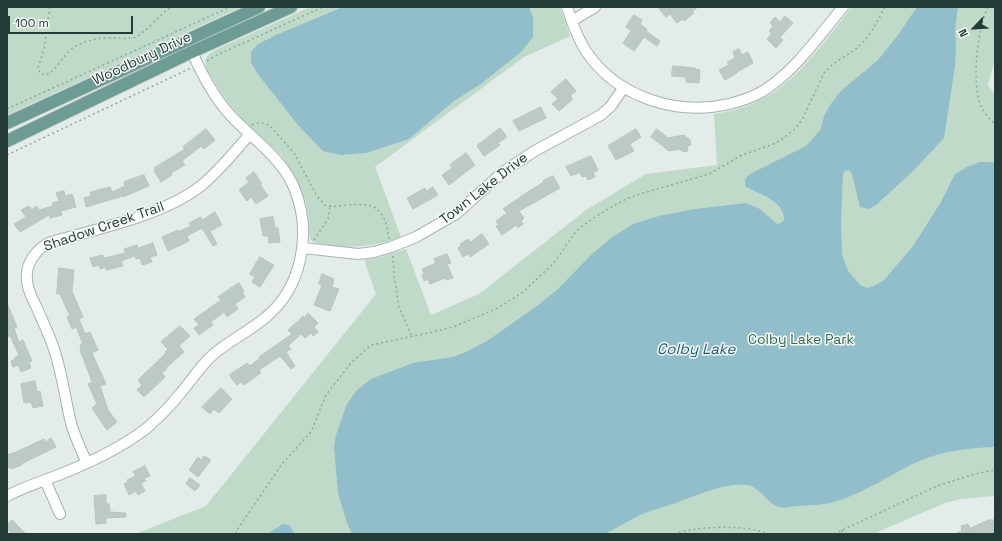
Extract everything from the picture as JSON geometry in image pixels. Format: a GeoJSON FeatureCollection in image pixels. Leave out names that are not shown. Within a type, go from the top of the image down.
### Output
{"type":"FeatureCollection","features":[{"type":"Feature","properties":{"kind":"main road","name":"Woodbury Drive"},"geometry":{"type":"LineString","coordinates":[[7,123],[259,7]]}},
{"type":"Feature","properties":{"kind":"main road","name":"Woodbury Drive"},"geometry":{"type":"LineString","coordinates":[[7,141],[192,52],[291,7]]}},
{"type":"Feature","properties":{"kind":"street"},"geometry":{"type":"LineString","coordinates":[[568,7],[579,38],[588,54],[600,68],[624,87],[640,96],[658,103],[678,107],[699,108],[718,106],[743,100],[762,91],[778,80],[796,65],[843,7]]}},
{"type":"Feature","properties":{"kind":"street"},"geometry":{"type":"LineString","coordinates":[[572,21],[595,7]]}},
{"type":"Feature","properties":{"kind":"street"},"geometry":{"type":"LineString","coordinates":[[7,496],[25,487],[87,463],[130,440],[147,427],[174,401],[204,364],[215,353],[266,317],[279,303],[290,287],[298,268],[303,248],[304,230],[303,217],[295,189],[287,174],[276,159],[236,121],[217,99],[204,78],[192,52]]}},
{"type":"Feature","properties":{"kind":"street","name":"Town Lake Drive"},"geometry":{"type":"LineString","coordinates":[[303,248],[358,254],[374,252],[391,247],[416,236],[456,214],[503,172],[533,152],[601,116],[611,106],[624,87]]}},
{"type":"Feature","properties":{"kind":"street","name":"Shadow Creek Trail"},"geometry":{"type":"LineString","coordinates":[[87,463],[72,424],[54,349],[29,291],[26,280],[27,271],[31,261],[36,252],[42,246],[51,242],[142,216],[184,197],[201,186],[219,170],[248,132]]}},
{"type":"Feature","properties":{"kind":"street"},"geometry":{"type":"LineString","coordinates":[[45,480],[60,514]]}},
{"type":"Feature","properties":{"kind":"path"},"geometry":{"type":"LineString","coordinates":[[50,7],[44,50],[38,68],[40,73],[45,75],[52,72],[68,52],[80,44],[98,39],[128,38],[137,36],[171,7]]}},
{"type":"Feature","properties":{"kind":"path"},"geometry":{"type":"LineString","coordinates":[[7,109],[230,7]]}},
{"type":"Feature","properties":{"kind":"path"},"geometry":{"type":"LineString","coordinates":[[210,60],[217,55],[323,7]]}},
{"type":"Feature","properties":{"kind":"path"},"geometry":{"type":"LineString","coordinates":[[235,534],[282,464],[312,432],[326,395],[351,363],[371,345],[412,337],[453,326],[482,315],[523,292],[554,263],[574,234],[581,227],[614,205],[640,194],[709,174],[742,155],[772,145],[780,140],[796,128],[803,118],[824,73],[833,64],[856,49],[865,40],[885,7]]}},
{"type":"Feature","properties":{"kind":"path"},"geometry":{"type":"LineString","coordinates":[[988,7],[982,24],[978,44],[976,73],[977,93],[981,106],[988,118],[995,124]]}},
{"type":"Feature","properties":{"kind":"path"},"geometry":{"type":"LineString","coordinates":[[7,155],[187,70]]}},
{"type":"Feature","properties":{"kind":"path"},"geometry":{"type":"LineString","coordinates":[[248,132],[252,126],[257,124],[269,125],[294,153],[319,200],[325,205],[330,206],[359,204],[376,208],[381,212],[387,224],[389,239]]}},
{"type":"Feature","properties":{"kind":"path"},"geometry":{"type":"LineString","coordinates":[[303,248],[313,241],[321,231],[328,219],[330,206]]}},
{"type":"Feature","properties":{"kind":"path"},"geometry":{"type":"LineString","coordinates":[[394,256],[394,276],[399,307],[412,337]]}},
{"type":"Feature","properties":{"kind":"path"},"geometry":{"type":"LineString","coordinates":[[834,534],[937,486],[975,474],[995,470]]}},
{"type":"Feature","properties":{"kind":"path"},"geometry":{"type":"LineString","coordinates":[[674,534],[688,530],[709,528],[752,530],[768,534]]}},
{"type":"Feature","properties":{"kind":"path"},"geometry":{"type":"LineString","coordinates":[[842,530],[844,534]]}},
{"type":"Feature","properties":{"kind":"green space"},"geometry":{"type":"Polygon","coordinates":[[[7,7],[241,7],[7,115],[7,7]]]}},
{"type":"Feature","properties":{"kind":"green space"},"geometry":{"type":"Polygon","coordinates":[[[310,7],[560,7],[570,36],[524,57],[375,167],[401,237],[382,243],[356,247],[318,244],[310,239],[308,212],[296,178],[282,156],[245,122],[225,99],[207,70],[205,61],[207,56],[213,51],[310,7]]]}},
{"type":"Feature","properties":{"kind":"green space","name":"Colby Lake"},"geometry":{"type":"Polygon","coordinates":[[[852,7],[995,7],[995,59],[988,85],[995,94],[995,496],[961,499],[945,503],[873,534],[135,534],[206,506],[376,294],[364,260],[381,257],[406,249],[431,315],[479,294],[586,210],[646,174],[717,165],[714,114],[747,106],[764,98],[779,88],[806,64],[852,7]]]}},
{"type":"Feature","properties":{"kind":"water"},"geometry":{"type":"Polygon","coordinates":[[[343,7],[529,7],[533,17],[533,37],[521,52],[482,83],[454,101],[409,139],[366,153],[341,155],[323,151],[298,125],[257,73],[251,62],[251,52],[258,44],[276,35],[343,7]]]}},
{"type":"Feature","properties":{"kind":"water","name":"Colby Lake"},"geometry":{"type":"Polygon","coordinates":[[[917,7],[958,7],[955,31],[955,66],[944,138],[913,171],[876,205],[869,209],[860,207],[852,174],[849,170],[845,171],[843,174],[841,221],[842,254],[848,271],[860,285],[867,288],[884,280],[913,246],[941,202],[955,174],[980,162],[995,162],[995,447],[972,448],[939,454],[917,462],[856,494],[825,504],[781,508],[771,502],[752,486],[731,485],[708,491],[640,515],[605,534],[352,534],[338,493],[334,447],[336,435],[347,404],[357,390],[371,379],[413,363],[453,357],[487,341],[537,306],[558,289],[591,255],[611,238],[633,224],[659,216],[695,209],[746,203],[760,209],[777,224],[781,223],[784,220],[783,213],[780,208],[770,199],[746,187],[746,178],[750,174],[806,146],[821,129],[824,116],[830,105],[841,91],[878,60],[898,35],[917,7]]]}},
{"type":"Feature","properties":{"kind":"water"},"geometry":{"type":"Polygon","coordinates":[[[283,524],[289,525],[295,534],[267,534],[283,524]]]}},
{"type":"Feature","properties":{"kind":"building"},"geometry":{"type":"Polygon","coordinates":[[[658,7],[698,7],[692,12],[694,13],[684,21],[682,19],[677,23],[670,14],[666,17],[658,7]]]}},
{"type":"Feature","properties":{"kind":"building"},"geometry":{"type":"Polygon","coordinates":[[[634,15],[642,20],[640,24],[647,29],[646,31],[660,41],[657,46],[644,37],[634,51],[623,43],[631,31],[626,27],[634,15]]]}},
{"type":"Feature","properties":{"kind":"building"},"geometry":{"type":"Polygon","coordinates":[[[785,16],[793,23],[780,37],[783,40],[776,48],[767,39],[772,33],[769,31],[773,26],[770,23],[775,17],[780,22],[785,16]]]}},
{"type":"Feature","properties":{"kind":"building"},"geometry":{"type":"Polygon","coordinates":[[[739,49],[742,55],[748,52],[753,63],[725,80],[719,70],[729,65],[727,62],[735,58],[733,52],[739,49]]]}},
{"type":"Feature","properties":{"kind":"building"},"geometry":{"type":"Polygon","coordinates":[[[673,66],[695,68],[700,70],[699,83],[686,82],[686,77],[672,76],[673,66]]]}},
{"type":"Feature","properties":{"kind":"building"},"geometry":{"type":"Polygon","coordinates":[[[566,79],[576,91],[570,96],[573,99],[559,111],[552,104],[558,99],[551,92],[566,79]]]}},
{"type":"Feature","properties":{"kind":"building"},"geometry":{"type":"Polygon","coordinates":[[[541,107],[546,118],[519,131],[513,121],[541,107]]]}},
{"type":"Feature","properties":{"kind":"building"},"geometry":{"type":"Polygon","coordinates":[[[500,128],[507,137],[498,143],[500,145],[484,156],[477,146],[500,128]]]}},
{"type":"Feature","properties":{"kind":"building"},"geometry":{"type":"Polygon","coordinates":[[[206,129],[215,140],[204,149],[201,146],[182,161],[185,165],[171,173],[172,175],[161,182],[154,171],[156,170],[154,168],[185,149],[183,147],[206,129]]]}},
{"type":"Feature","properties":{"kind":"building"},"geometry":{"type":"Polygon","coordinates":[[[636,129],[641,137],[630,144],[634,151],[616,160],[608,146],[636,129]]]}},
{"type":"Feature","properties":{"kind":"building"},"geometry":{"type":"Polygon","coordinates":[[[657,129],[668,138],[684,135],[690,140],[691,145],[687,146],[688,151],[683,152],[680,149],[669,151],[651,137],[657,129]]]}},
{"type":"Feature","properties":{"kind":"building"},"geometry":{"type":"Polygon","coordinates":[[[466,153],[475,165],[449,185],[442,175],[452,168],[450,165],[466,153]]]}},
{"type":"Feature","properties":{"kind":"building"},"geometry":{"type":"Polygon","coordinates":[[[591,156],[598,170],[593,173],[595,177],[588,180],[586,176],[582,177],[580,172],[571,176],[566,167],[591,156]]]}},
{"type":"Feature","properties":{"kind":"building"},"geometry":{"type":"Polygon","coordinates":[[[254,172],[268,196],[256,204],[251,197],[247,201],[239,190],[249,182],[246,178],[254,172]]]}},
{"type":"Feature","properties":{"kind":"building"},"geometry":{"type":"Polygon","coordinates":[[[144,175],[149,186],[123,197],[86,207],[84,198],[91,196],[90,192],[110,187],[112,192],[125,186],[124,182],[144,175]]]}},
{"type":"Feature","properties":{"kind":"building"},"geometry":{"type":"Polygon","coordinates":[[[553,176],[560,188],[519,211],[524,218],[521,221],[523,224],[518,228],[516,225],[502,235],[496,226],[499,225],[496,221],[507,213],[503,209],[544,182],[543,181],[553,176]]]}},
{"type":"Feature","properties":{"kind":"building"},"geometry":{"type":"Polygon","coordinates":[[[433,187],[438,195],[413,209],[407,198],[425,188],[426,191],[433,187]]]}},
{"type":"Feature","properties":{"kind":"building"},"geometry":{"type":"Polygon","coordinates":[[[64,191],[65,196],[72,194],[76,207],[61,211],[62,215],[50,218],[49,215],[20,232],[14,224],[26,217],[21,210],[29,206],[31,210],[37,206],[39,210],[53,206],[52,203],[59,201],[56,193],[64,191]]]}},
{"type":"Feature","properties":{"kind":"building"},"geometry":{"type":"Polygon","coordinates":[[[215,212],[222,225],[210,231],[217,244],[213,246],[202,228],[187,236],[189,241],[168,251],[162,237],[191,226],[189,223],[201,217],[202,220],[215,212]]]}},
{"type":"Feature","properties":{"kind":"building"},"geometry":{"type":"Polygon","coordinates":[[[273,217],[275,228],[278,228],[280,242],[269,243],[268,236],[263,236],[260,219],[273,217]]]}},
{"type":"Feature","properties":{"kind":"building"},"geometry":{"type":"Polygon","coordinates":[[[482,234],[489,244],[470,257],[468,254],[463,257],[458,248],[461,246],[460,244],[468,239],[470,242],[482,234]]]}},
{"type":"Feature","properties":{"kind":"building"},"geometry":{"type":"Polygon","coordinates":[[[153,243],[157,255],[150,257],[152,262],[142,265],[140,258],[136,259],[135,256],[121,261],[123,266],[106,270],[106,267],[100,269],[99,265],[93,267],[90,258],[103,255],[104,258],[126,253],[124,249],[137,245],[138,248],[153,243]]]}},
{"type":"Feature","properties":{"kind":"building"},"geometry":{"type":"Polygon","coordinates":[[[447,254],[451,263],[447,264],[453,278],[446,280],[445,278],[430,284],[427,279],[424,281],[422,275],[424,273],[422,269],[436,263],[434,259],[447,254]]]}},
{"type":"Feature","properties":{"kind":"building"},"geometry":{"type":"Polygon","coordinates":[[[260,257],[274,265],[260,287],[252,282],[255,277],[250,274],[260,257]]]}},
{"type":"Feature","properties":{"kind":"building"},"geometry":{"type":"Polygon","coordinates":[[[59,268],[74,270],[72,291],[83,317],[79,319],[85,334],[90,332],[98,350],[92,353],[106,384],[100,386],[108,410],[117,422],[107,430],[92,408],[97,404],[88,384],[92,382],[80,350],[80,344],[83,344],[76,327],[72,329],[67,317],[70,316],[60,294],[57,294],[59,268]]]}},
{"type":"Feature","properties":{"kind":"building"},"geometry":{"type":"Polygon","coordinates":[[[322,274],[334,279],[332,287],[339,289],[330,311],[314,305],[322,285],[319,284],[322,274]]]}},
{"type":"Feature","properties":{"kind":"building"},"geometry":{"type":"Polygon","coordinates":[[[239,283],[244,291],[242,292],[245,297],[235,304],[238,309],[227,317],[224,312],[211,322],[213,325],[199,335],[194,328],[199,325],[194,319],[221,300],[218,297],[239,283]]]}},
{"type":"Feature","properties":{"kind":"building"},"geometry":{"type":"Polygon","coordinates":[[[7,303],[17,327],[14,328],[19,342],[23,340],[32,361],[29,362],[31,368],[21,372],[18,365],[13,367],[11,361],[19,355],[10,336],[7,337],[7,303]]]}},
{"type":"Feature","properties":{"kind":"building"},"geometry":{"type":"Polygon","coordinates":[[[308,313],[318,323],[314,327],[318,332],[313,336],[311,333],[305,338],[301,334],[288,346],[291,349],[286,352],[295,366],[291,369],[280,356],[259,370],[261,373],[244,385],[241,382],[237,385],[229,375],[247,363],[250,366],[260,358],[259,357],[292,334],[288,330],[298,321],[299,323],[299,320],[303,316],[304,318],[308,313]]]}},
{"type":"Feature","properties":{"kind":"building"},"geometry":{"type":"Polygon","coordinates":[[[180,326],[190,336],[179,346],[184,352],[166,368],[167,369],[162,373],[165,377],[144,397],[137,390],[142,385],[138,380],[166,353],[165,352],[168,349],[161,342],[180,326]]]}},
{"type":"Feature","properties":{"kind":"building"},"geometry":{"type":"Polygon","coordinates":[[[35,381],[37,392],[40,391],[43,406],[33,408],[31,402],[24,403],[21,384],[35,381]]]}},
{"type":"Feature","properties":{"kind":"building"},"geometry":{"type":"Polygon","coordinates":[[[221,388],[232,399],[219,413],[214,409],[210,414],[202,407],[221,388]]]}},
{"type":"Feature","properties":{"kind":"building"},"geometry":{"type":"Polygon","coordinates":[[[51,438],[56,447],[21,464],[22,465],[11,469],[10,467],[7,468],[7,455],[44,439],[45,442],[51,438]]]}},
{"type":"Feature","properties":{"kind":"building"},"geometry":{"type":"Polygon","coordinates":[[[204,456],[211,460],[198,477],[189,470],[198,457],[201,460],[204,456]]]}},
{"type":"Feature","properties":{"kind":"building"},"geometry":{"type":"Polygon","coordinates":[[[145,466],[150,476],[144,478],[146,481],[141,483],[145,491],[138,495],[136,491],[129,495],[124,484],[128,482],[127,480],[136,476],[133,472],[145,466]]]}},
{"type":"Feature","properties":{"kind":"building"},"geometry":{"type":"Polygon","coordinates":[[[190,478],[200,485],[195,491],[186,484],[190,478]]]}},
{"type":"Feature","properties":{"kind":"building"},"geometry":{"type":"Polygon","coordinates":[[[106,495],[106,504],[109,504],[110,512],[126,513],[126,517],[106,518],[106,523],[96,524],[94,496],[106,495]]]}},
{"type":"Feature","properties":{"kind":"building"},"geometry":{"type":"Polygon","coordinates":[[[12,520],[26,534],[12,534],[7,529],[7,525],[12,520]]]}},
{"type":"Feature","properties":{"kind":"building"},"geometry":{"type":"Polygon","coordinates":[[[989,520],[995,520],[995,534],[955,534],[962,531],[961,526],[968,524],[970,528],[989,520]]]}},
{"type":"Feature","properties":{"kind":"park label","name":"Colby Lake Park"},"geometry":{"type":"Point","coordinates":[801,340]}}]}
